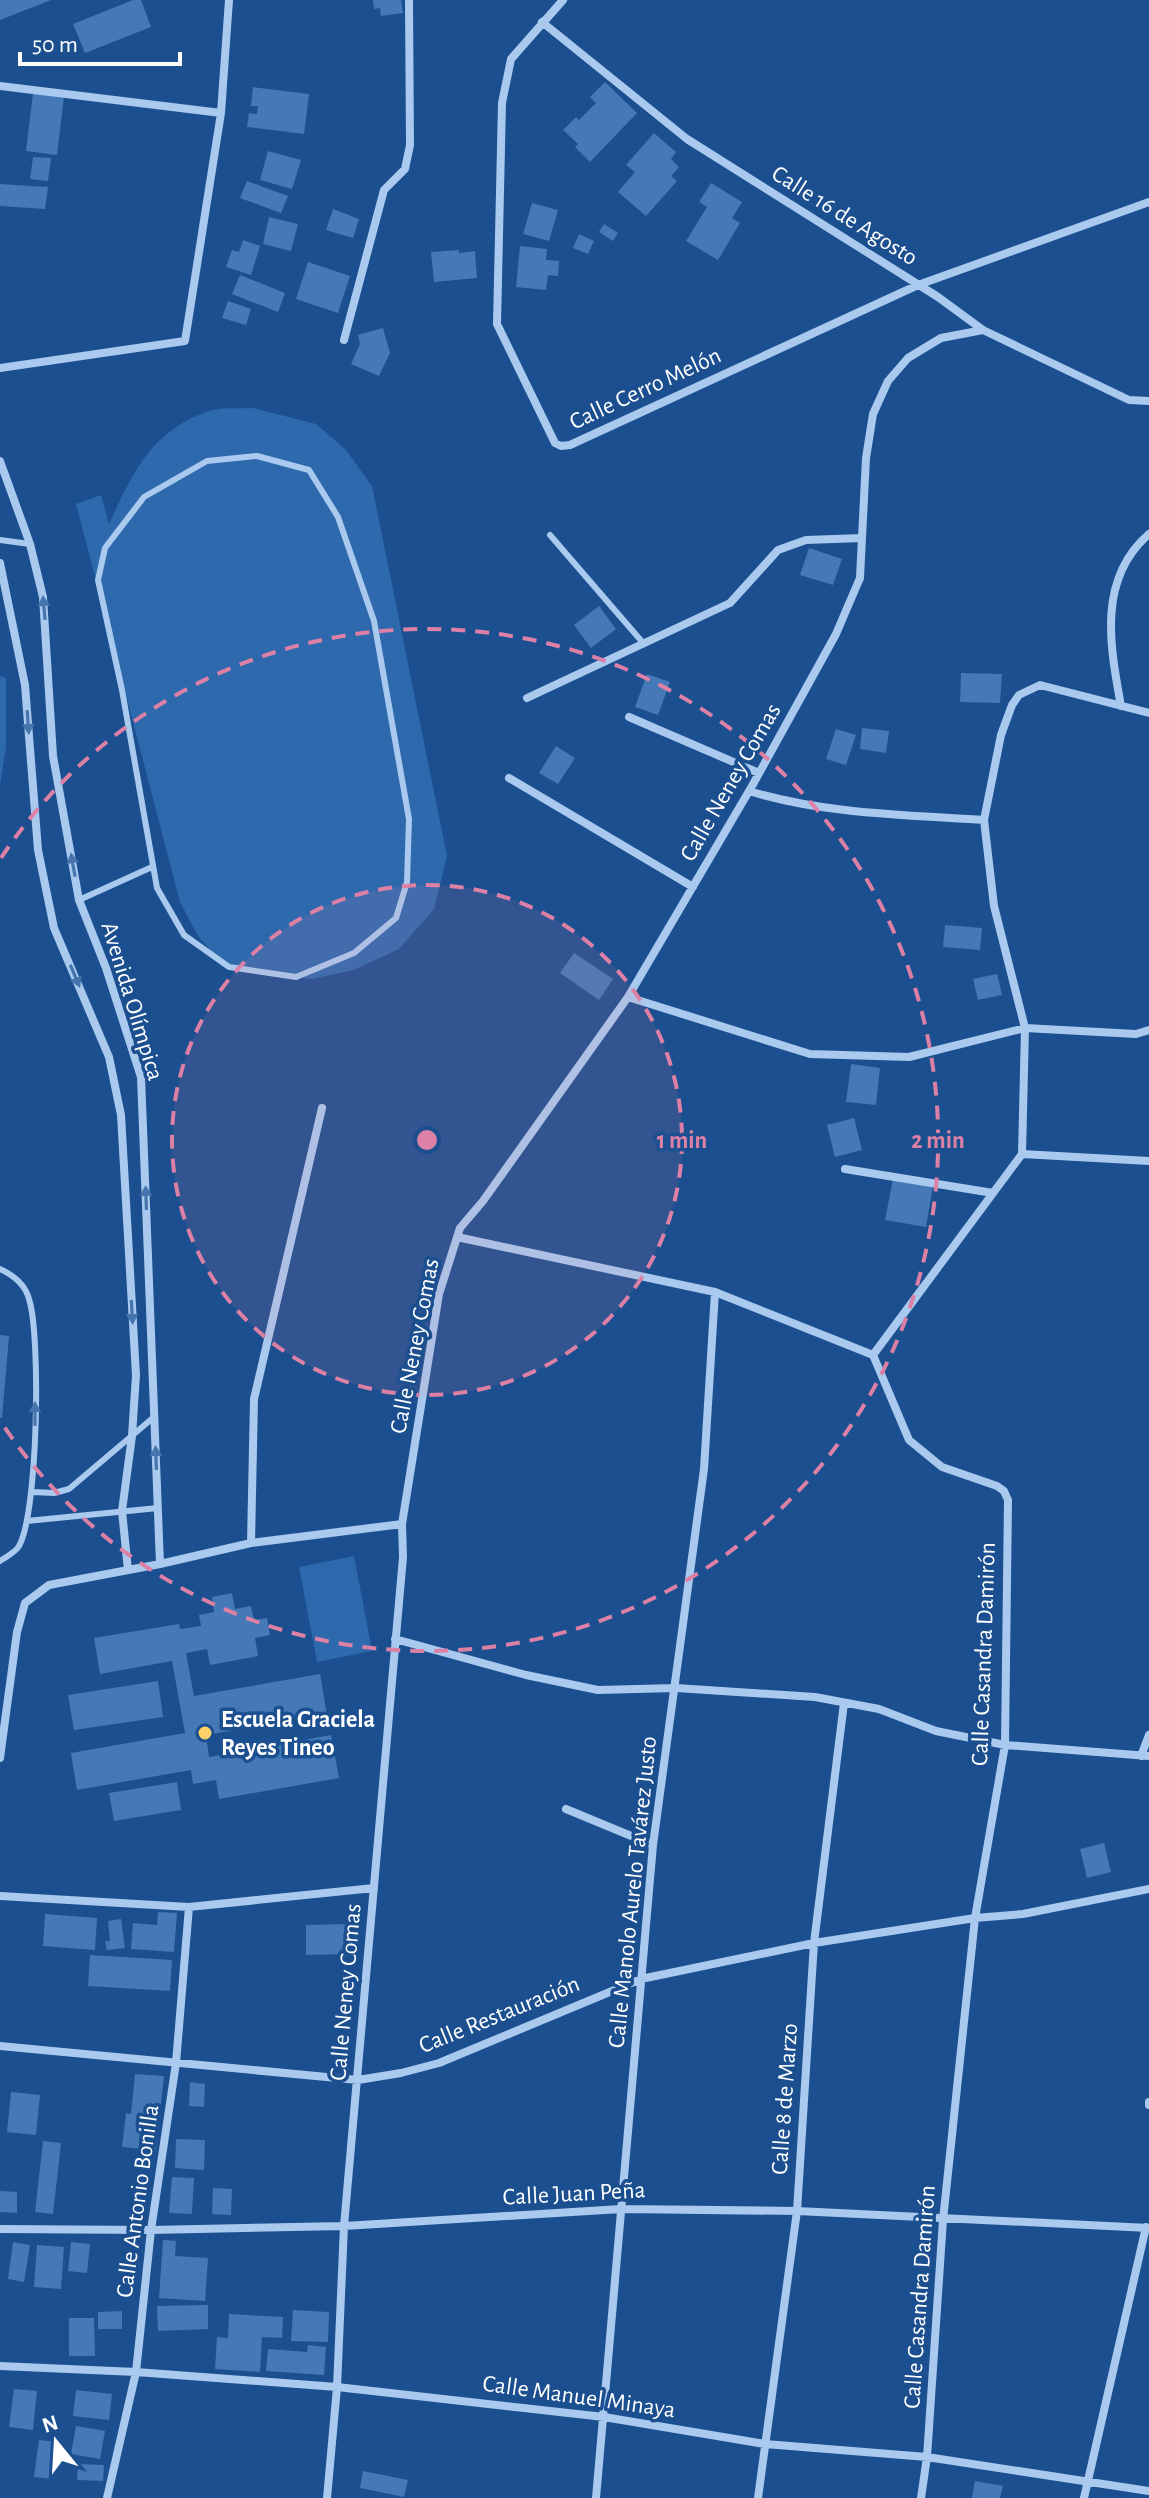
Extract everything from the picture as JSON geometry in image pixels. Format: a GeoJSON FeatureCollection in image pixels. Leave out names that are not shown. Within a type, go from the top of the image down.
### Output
{"type":"FeatureCollection","features":[{"type":"Feature","properties":{"kind":"street"},"geometry":{"type":"LineString","coordinates":[[0,368],[185,341],[221,113],[229,0]]}},
{"type":"Feature","properties":{"kind":"street"},"geometry":{"type":"LineString","coordinates":[[344,340],[384,190],[405,169],[410,145],[409,0]]}},
{"type":"Feature","properties":{"kind":"street","name":"Calle Cerro Melón"},"geometry":{"type":"LineString","coordinates":[[563,0],[511,59],[502,103],[497,324],[555,443],[561,446],[570,445],[918,285],[1149,202]]}},
{"type":"Feature","properties":{"kind":"street","name":"Calle 16 de Agosto"},"geometry":{"type":"LineString","coordinates":[[542,22],[687,139],[918,285],[983,330],[1129,400],[1149,401]]}},
{"type":"Feature","properties":{"kind":"street"},"geometry":{"type":"LineString","coordinates":[[0,86],[221,113]]}},
{"type":"Feature","properties":{"kind":"street","name":"Calle Neney Comas"},"geometry":{"type":"LineString","coordinates":[[327,2498],[337,2387],[344,2226],[403,1557],[402,1524],[439,1294],[460,1228],[493,1188],[628,997],[749,791],[836,634],[860,578],[866,458],[873,414],[888,381],[908,358],[941,338],[983,330]]}},
{"type":"Feature","properties":{"kind":"street","name":"Avenida Olímpica"},"geometry":{"type":"LineString","coordinates":[[0,461],[30,544],[43,597],[53,756],[79,900],[106,968],[141,1077],[160,1564]]}},
{"type":"Feature","properties":{"kind":"street"},"geometry":{"type":"LineString","coordinates":[[1121,706],[1109,616],[1118,575],[1137,545],[1149,534]]}},
{"type":"Feature","properties":{"kind":"street"},"geometry":{"type":"LineString","coordinates":[[527,698],[730,603],[778,550],[806,540],[862,538]]}},
{"type":"Feature","properties":{"kind":"street"},"geometry":{"type":"LineString","coordinates":[[0,563],[25,685],[38,850],[54,928],[109,1057],[121,1115],[136,1375],[122,1511],[128,1570]]}},
{"type":"Feature","properties":{"kind":"street"},"geometry":{"type":"LineString","coordinates":[[457,1237],[715,1292],[873,1355],[1022,1154],[1025,1028],[994,906],[984,820],[1001,735],[1012,705],[1019,695],[1040,685],[1149,713]]}},
{"type":"Feature","properties":{"kind":"street"},"geometry":{"type":"LineString","coordinates":[[629,717],[759,773]]}},
{"type":"Feature","properties":{"kind":"street"},"geometry":{"type":"LineString","coordinates":[[509,778],[693,887]]}},
{"type":"Feature","properties":{"kind":"street"},"geometry":{"type":"LineString","coordinates":[[749,791],[788,803],[984,820]]}},
{"type":"Feature","properties":{"kind":"street"},"geometry":{"type":"LineString","coordinates":[[628,997],[810,1054],[909,1057],[1025,1028],[1136,1034],[1149,1030]]}},
{"type":"Feature","properties":{"kind":"street"},"geometry":{"type":"LineString","coordinates":[[251,1543],[254,1399],[322,1108]]}},
{"type":"Feature","properties":{"kind":"street"},"geometry":{"type":"LineString","coordinates":[[1022,1154],[1149,1161]]}},
{"type":"Feature","properties":{"kind":"street"},"geometry":{"type":"LineString","coordinates":[[845,1169],[993,1193]]}},
{"type":"Feature","properties":{"kind":"street","name":"Calle Manolo Aurelo Tavárez Justo"},"geometry":{"type":"LineString","coordinates":[[596,2498],[653,1845],[704,1469],[715,1292]]}},
{"type":"Feature","properties":{"kind":"street","name":"Calle Casandra Damirón"},"geometry":{"type":"LineString","coordinates":[[873,1355],[909,1440],[942,1467],[997,1486],[1004,1491],[1008,1500],[1005,1745],[975,1918],[943,2220],[927,2457],[921,2498]]}},
{"type":"Feature","properties":{"kind":"street"},"geometry":{"type":"LineString","coordinates":[[0,1758],[17,1632],[25,1603],[49,1585],[251,1543],[402,1524]]}},
{"type":"Feature","properties":{"kind":"street"},"geometry":{"type":"LineString","coordinates":[[395,1639],[526,1675],[598,1690],[676,1688],[815,1697],[879,1709],[936,1731],[1005,1745],[1145,1756],[1149,1735]]}},
{"type":"Feature","properties":{"kind":"street","name":"Calle 8 de Marzo"},"geometry":{"type":"LineString","coordinates":[[758,2498],[797,2211],[814,1943],[844,1703]]}},
{"type":"Feature","properties":{"kind":"street"},"geometry":{"type":"LineString","coordinates":[[566,1809],[653,1845]]}},
{"type":"Feature","properties":{"kind":"street"},"geometry":{"type":"LineString","coordinates":[[0,1896],[189,1907],[374,1888]]}},
{"type":"Feature","properties":{"kind":"street","name":"Calle Restauración"},"geometry":{"type":"LineString","coordinates":[[0,2046],[358,2080],[439,2063],[641,1979],[814,1943],[975,1918],[1023,1914],[1149,1889]]}},
{"type":"Feature","properties":{"kind":"street","name":"Calle Antonio Bonilla"},"geometry":{"type":"LineString","coordinates":[[107,2498],[136,2372],[151,2230],[176,2063],[189,1907]]}},
{"type":"Feature","properties":{"kind":"street","name":"Calle Juan Peña"},"geometry":{"type":"LineString","coordinates":[[0,2229],[344,2226],[621,2209],[797,2211],[1148,2227]]}},
{"type":"Feature","properties":{"kind":"street"},"geometry":{"type":"LineString","coordinates":[[1084,2498],[1148,2227]]}},
{"type":"Feature","properties":{"kind":"street","name":"Calle Manuel Minaya"},"geometry":{"type":"LineString","coordinates":[[0,2366],[136,2372],[337,2387],[604,2417],[765,2444],[927,2457],[1149,2491]]}},
{"type":"Feature","properties":{"kind":"lane"},"geometry":{"type":"LineString","coordinates":[[257,456],[309,470],[338,517],[374,621],[409,819],[407,882],[396,918],[354,953],[296,977],[229,967],[184,935],[157,888],[152,867],[127,719],[98,580],[105,548],[144,497],[207,461],[257,456]]}},
{"type":"Feature","properties":{"kind":"lane"},"geometry":{"type":"LineString","coordinates":[[550,535],[644,644]]}},
{"type":"Feature","properties":{"kind":"lane"},"geometry":{"type":"LineString","coordinates":[[0,540],[30,544]]}},
{"type":"Feature","properties":{"kind":"lane"},"geometry":{"type":"LineString","coordinates":[[79,900],[152,867]]}},
{"type":"Feature","properties":{"kind":"lane"},"geometry":{"type":"LineString","coordinates":[[0,1269],[15,1276],[29,1297],[34,1337],[33,1492],[19,1548],[0,1561]]}},
{"type":"Feature","properties":{"kind":"lane"},"geometry":{"type":"LineString","coordinates":[[33,1492],[54,1493],[69,1489],[154,1417]]}},
{"type":"Feature","properties":{"kind":"lane"},"geometry":{"type":"LineString","coordinates":[[27,1521],[158,1508]]}},
{"type":"Feature","properties":{"kind":"shaded area"},"geometry":{"type":"Polygon","coordinates":[[[253,408],[316,424],[346,450],[372,486],[447,856],[434,909],[399,949],[354,970],[312,979],[272,974],[221,962],[198,936],[180,902],[76,504],[101,495],[109,524],[146,456],[172,430],[209,411],[253,408]]]}},
{"type":"Feature","properties":{"kind":"shaded area"},"geometry":{"type":"Polygon","coordinates":[[[0,676],[6,678],[6,747],[0,785],[0,676]]]}},
{"type":"Feature","properties":{"kind":"shaded area"},"geometry":{"type":"Polygon","coordinates":[[[354,1556],[372,1651],[317,1662],[299,1567],[354,1556]]]}},
{"type":"Feature","properties":{"kind":"building"},"geometry":{"type":"Polygon","coordinates":[[[0,0],[51,0],[0,20],[0,0]]]}},
{"type":"Feature","properties":{"kind":"building"},"geometry":{"type":"Polygon","coordinates":[[[133,0],[141,0],[151,27],[85,53],[73,24],[133,0]]]}},
{"type":"Feature","properties":{"kind":"building"},"geometry":{"type":"Polygon","coordinates":[[[373,0],[401,0],[403,13],[381,16],[380,8],[374,9],[373,0]]]}},
{"type":"Feature","properties":{"kind":"building"},"geometry":{"type":"Polygon","coordinates":[[[605,82],[637,113],[590,162],[575,147],[578,144],[563,130],[596,103],[590,97],[605,82]]]}},
{"type":"Feature","properties":{"kind":"building"},"geometry":{"type":"Polygon","coordinates":[[[253,87],[309,94],[304,134],[247,127],[249,113],[257,114],[258,106],[251,106],[253,87]]]}},
{"type":"Feature","properties":{"kind":"building"},"geometry":{"type":"Polygon","coordinates":[[[33,93],[64,97],[57,155],[26,151],[33,93]]]}},
{"type":"Feature","properties":{"kind":"building"},"geometry":{"type":"Polygon","coordinates":[[[654,133],[676,152],[671,159],[679,167],[671,176],[677,181],[646,216],[618,192],[635,172],[626,165],[654,133]]]}},
{"type":"Feature","properties":{"kind":"building"},"geometry":{"type":"Polygon","coordinates":[[[268,151],[301,160],[292,189],[260,180],[268,151]]]}},
{"type":"Feature","properties":{"kind":"building"},"geometry":{"type":"Polygon","coordinates":[[[33,157],[51,158],[48,181],[30,179],[33,157]]]}},
{"type":"Feature","properties":{"kind":"building"},"geometry":{"type":"Polygon","coordinates":[[[247,181],[288,196],[281,213],[240,198],[247,181]]]}},
{"type":"Feature","properties":{"kind":"building"},"geometry":{"type":"Polygon","coordinates":[[[711,183],[742,202],[732,218],[740,223],[718,260],[686,241],[707,207],[699,202],[711,183]]]}},
{"type":"Feature","properties":{"kind":"building"},"geometry":{"type":"Polygon","coordinates":[[[0,184],[48,187],[45,209],[0,206],[0,184]]]}},
{"type":"Feature","properties":{"kind":"building"},"geometry":{"type":"Polygon","coordinates":[[[532,203],[558,210],[549,241],[523,234],[532,203]]]}},
{"type":"Feature","properties":{"kind":"building"},"geometry":{"type":"Polygon","coordinates":[[[333,209],[359,219],[353,238],[326,230],[333,209]]]}},
{"type":"Feature","properties":{"kind":"building"},"geometry":{"type":"Polygon","coordinates":[[[269,217],[298,224],[291,251],[263,244],[269,217]]]}},
{"type":"Feature","properties":{"kind":"building"},"geometry":{"type":"Polygon","coordinates":[[[604,224],[618,233],[613,241],[599,232],[604,224]]]}},
{"type":"Feature","properties":{"kind":"building"},"geometry":{"type":"Polygon","coordinates":[[[579,234],[594,241],[588,254],[573,248],[579,234]]]}},
{"type":"Feature","properties":{"kind":"building"},"geometry":{"type":"Polygon","coordinates":[[[243,240],[260,246],[251,275],[226,267],[232,250],[239,252],[243,240]]]}},
{"type":"Feature","properties":{"kind":"building"},"geometry":{"type":"Polygon","coordinates":[[[520,246],[547,249],[546,260],[559,261],[558,276],[548,275],[546,290],[516,287],[520,246]]]}},
{"type":"Feature","properties":{"kind":"building"},"geometry":{"type":"Polygon","coordinates":[[[459,250],[459,253],[475,251],[477,278],[434,282],[431,252],[459,250]]]}},
{"type":"Feature","properties":{"kind":"building"},"geometry":{"type":"Polygon","coordinates":[[[308,262],[350,276],[338,313],[296,299],[308,262]]]}},
{"type":"Feature","properties":{"kind":"building"},"geometry":{"type":"Polygon","coordinates":[[[240,275],[285,293],[278,312],[232,294],[240,275]]]}},
{"type":"Feature","properties":{"kind":"building"},"geometry":{"type":"Polygon","coordinates":[[[228,301],[251,309],[246,325],[222,318],[228,301]]]}},
{"type":"Feature","properties":{"kind":"building"},"geometry":{"type":"Polygon","coordinates":[[[383,328],[390,353],[379,376],[351,364],[360,344],[358,335],[383,328]]]}},
{"type":"Feature","properties":{"kind":"building"},"geometry":{"type":"Polygon","coordinates":[[[809,548],[842,559],[833,585],[800,575],[809,548]]]}},
{"type":"Feature","properties":{"kind":"building"},"geometry":{"type":"Polygon","coordinates":[[[599,606],[616,629],[591,648],[574,625],[599,606]]]}},
{"type":"Feature","properties":{"kind":"building"},"geometry":{"type":"Polygon","coordinates":[[[961,673],[1002,674],[1000,703],[960,702],[961,673]]]}},
{"type":"Feature","properties":{"kind":"building"},"geometry":{"type":"Polygon","coordinates":[[[647,674],[670,682],[658,715],[635,707],[647,674]]]}},
{"type":"Feature","properties":{"kind":"building"},"geometry":{"type":"Polygon","coordinates":[[[862,728],[889,731],[886,753],[860,749],[862,728]]]}},
{"type":"Feature","properties":{"kind":"building"},"geometry":{"type":"Polygon","coordinates":[[[836,729],[856,735],[846,765],[826,759],[836,729]]]}},
{"type":"Feature","properties":{"kind":"building"},"geometry":{"type":"Polygon","coordinates":[[[556,746],[575,758],[558,784],[539,773],[556,746]]]}},
{"type":"Feature","properties":{"kind":"building"},"geometry":{"type":"Polygon","coordinates":[[[945,925],[982,928],[980,950],[943,947],[945,925]]]}},
{"type":"Feature","properties":{"kind":"building"},"geometry":{"type":"Polygon","coordinates":[[[574,953],[613,979],[599,1000],[560,973],[574,953]]]}},
{"type":"Feature","properties":{"kind":"building"},"geometry":{"type":"Polygon","coordinates":[[[997,974],[1002,995],[978,1000],[973,979],[997,974]]]}},
{"type":"Feature","properties":{"kind":"building"},"geometry":{"type":"Polygon","coordinates":[[[851,1064],[880,1068],[876,1105],[846,1102],[851,1064]]]}},
{"type":"Feature","properties":{"kind":"building"},"geometry":{"type":"Polygon","coordinates":[[[854,1118],[862,1150],[835,1157],[827,1125],[854,1118]]]}},
{"type":"Feature","properties":{"kind":"building"},"geometry":{"type":"Polygon","coordinates":[[[893,1179],[933,1186],[926,1227],[885,1220],[893,1179]]]}},
{"type":"Feature","properties":{"kind":"building"},"geometry":{"type":"Polygon","coordinates":[[[0,1335],[9,1336],[2,1418],[0,1418],[0,1335]]]}},
{"type":"Feature","properties":{"kind":"building"},"geometry":{"type":"Polygon","coordinates":[[[232,1593],[235,1609],[251,1606],[254,1620],[267,1618],[270,1635],[255,1638],[258,1656],[210,1665],[207,1649],[186,1653],[194,1696],[320,1674],[327,1715],[206,1735],[209,1757],[331,1735],[339,1778],[219,1799],[216,1780],[193,1784],[191,1770],[77,1790],[71,1753],[185,1733],[172,1661],[100,1674],[94,1638],[179,1624],[180,1629],[201,1626],[199,1615],[214,1612],[212,1597],[232,1593]]]}},
{"type":"Feature","properties":{"kind":"building"},"geometry":{"type":"Polygon","coordinates":[[[158,1681],[163,1717],[74,1730],[68,1695],[158,1681]]]}},
{"type":"Feature","properties":{"kind":"building"},"geometry":{"type":"Polygon","coordinates":[[[177,1782],[181,1810],[114,1821],[109,1793],[177,1782]]]}},
{"type":"Feature","properties":{"kind":"building"},"geometry":{"type":"Polygon","coordinates":[[[1104,1843],[1111,1872],[1087,1878],[1080,1849],[1104,1843]]]}},
{"type":"Feature","properties":{"kind":"building"},"geometry":{"type":"Polygon","coordinates":[[[158,1912],[177,1913],[174,1952],[131,1949],[133,1923],[157,1925],[158,1912]]]}},
{"type":"Feature","properties":{"kind":"building"},"geometry":{"type":"Polygon","coordinates":[[[45,1914],[97,1918],[95,1950],[43,1946],[45,1914]]]}},
{"type":"Feature","properties":{"kind":"building"},"geometry":{"type":"Polygon","coordinates":[[[121,1919],[125,1948],[107,1950],[105,1941],[110,1941],[108,1921],[121,1919]]]}},
{"type":"Feature","properties":{"kind":"building"},"geometry":{"type":"Polygon","coordinates":[[[350,1924],[350,1954],[306,1955],[306,1925],[350,1924]]]}},
{"type":"Feature","properties":{"kind":"building"},"geometry":{"type":"Polygon","coordinates":[[[90,1955],[172,1960],[170,1991],[88,1986],[90,1955]]]}},
{"type":"Feature","properties":{"kind":"building"},"geometry":{"type":"Polygon","coordinates":[[[135,2074],[164,2076],[156,2150],[122,2147],[126,2113],[131,2114],[135,2074]]]}},
{"type":"Feature","properties":{"kind":"building"},"geometry":{"type":"Polygon","coordinates":[[[190,2082],[205,2084],[204,2107],[189,2106],[190,2082]]]}},
{"type":"Feature","properties":{"kind":"building"},"geometry":{"type":"Polygon","coordinates":[[[11,2092],[40,2095],[36,2135],[7,2132],[11,2092]]]}},
{"type":"Feature","properties":{"kind":"building"},"geometry":{"type":"Polygon","coordinates":[[[176,2139],[205,2140],[204,2170],[175,2168],[176,2139]]]}},
{"type":"Feature","properties":{"kind":"building"},"geometry":{"type":"Polygon","coordinates":[[[43,2141],[61,2143],[53,2214],[35,2212],[43,2141]]]}},
{"type":"Feature","properties":{"kind":"building"},"geometry":{"type":"Polygon","coordinates":[[[172,2177],[194,2178],[192,2214],[169,2213],[172,2177]]]}},
{"type":"Feature","properties":{"kind":"building"},"geometry":{"type":"Polygon","coordinates":[[[213,2188],[232,2189],[231,2215],[212,2214],[213,2188]]]}},
{"type":"Feature","properties":{"kind":"building"},"geometry":{"type":"Polygon","coordinates":[[[0,2191],[17,2192],[17,2213],[0,2212],[0,2191]]]}},
{"type":"Feature","properties":{"kind":"building"},"geometry":{"type":"Polygon","coordinates":[[[163,2240],[176,2241],[175,2256],[208,2258],[205,2301],[159,2298],[163,2240]]]}},
{"type":"Feature","properties":{"kind":"building"},"geometry":{"type":"Polygon","coordinates":[[[13,2242],[30,2245],[24,2282],[8,2279],[13,2242]]]}},
{"type":"Feature","properties":{"kind":"building"},"geometry":{"type":"Polygon","coordinates":[[[71,2242],[90,2244],[87,2273],[68,2271],[71,2242]]]}},
{"type":"Feature","properties":{"kind":"building"},"geometry":{"type":"Polygon","coordinates":[[[37,2245],[64,2247],[61,2289],[34,2287],[37,2245]]]}},
{"type":"Feature","properties":{"kind":"building"},"geometry":{"type":"Polygon","coordinates":[[[208,2305],[208,2329],[158,2331],[157,2306],[208,2305]]]}},
{"type":"Feature","properties":{"kind":"building"},"geometry":{"type":"Polygon","coordinates":[[[293,2310],[329,2312],[328,2342],[291,2341],[293,2310]]]}},
{"type":"Feature","properties":{"kind":"building"},"geometry":{"type":"Polygon","coordinates":[[[122,2311],[122,2329],[98,2329],[98,2312],[122,2311]]]}},
{"type":"Feature","properties":{"kind":"building"},"geometry":{"type":"Polygon","coordinates":[[[229,2314],[283,2317],[282,2338],[262,2337],[260,2372],[215,2369],[217,2337],[228,2338],[229,2314]]]}},
{"type":"Feature","properties":{"kind":"building"},"geometry":{"type":"Polygon","coordinates":[[[69,2318],[94,2318],[95,2356],[69,2356],[69,2318]]]}},
{"type":"Feature","properties":{"kind":"building"},"geometry":{"type":"Polygon","coordinates":[[[308,2345],[326,2347],[324,2375],[266,2371],[268,2349],[307,2352],[308,2345]]]}},
{"type":"Feature","properties":{"kind":"building"},"geometry":{"type":"Polygon","coordinates":[[[14,2389],[37,2391],[33,2430],[9,2427],[14,2389]]]}},
{"type":"Feature","properties":{"kind":"building"},"geometry":{"type":"Polygon","coordinates":[[[76,2390],[112,2394],[109,2420],[73,2416],[76,2390]]]}},
{"type":"Feature","properties":{"kind":"building"},"geometry":{"type":"Polygon","coordinates":[[[76,2426],[105,2431],[100,2459],[71,2454],[76,2426]]]}},
{"type":"Feature","properties":{"kind":"building"},"geometry":{"type":"Polygon","coordinates":[[[39,2440],[58,2442],[53,2479],[34,2477],[39,2440]]]}},
{"type":"Feature","properties":{"kind":"building"},"geometry":{"type":"Polygon","coordinates":[[[78,2464],[104,2465],[103,2481],[77,2480],[78,2464]]]}},
{"type":"Feature","properties":{"kind":"building"},"geometry":{"type":"Polygon","coordinates":[[[363,2471],[408,2480],[404,2497],[360,2488],[363,2471]]]}},
{"type":"Feature","properties":{"kind":"building"},"geometry":{"type":"Polygon","coordinates":[[[975,2481],[1003,2486],[1000,2498],[972,2498],[975,2481]]]}},
{"type":"Feature","properties":{"kind":"place","name":"Escuela Graciela Reyes Tineo"},"geometry":{"type":"Point","coordinates":[205,1733]}}]}
